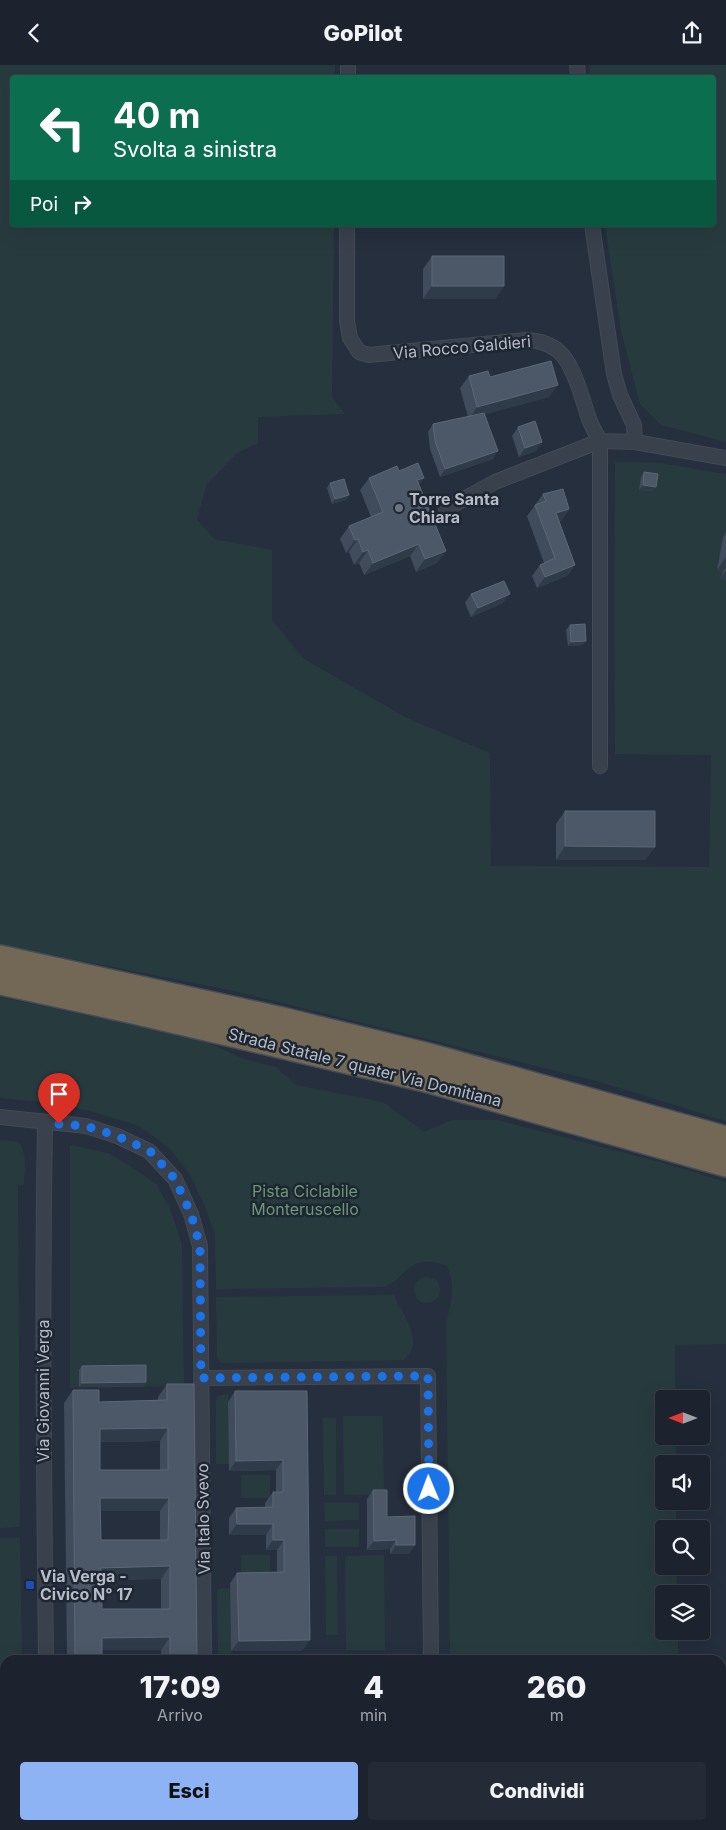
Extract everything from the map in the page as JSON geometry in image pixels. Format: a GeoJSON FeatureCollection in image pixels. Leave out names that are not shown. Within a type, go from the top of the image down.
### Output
{"type":"FeatureCollection","features":[{"type":"Feature","properties":{"kind":"highway","name":"Strada Statale 7 quater Via Domitiana"},"geometry":{"type":"LineString","coordinates":[[0,958],[282,1019],[429,1056],[726,1139]]}},
{"type":"Feature","properties":{"kind":"highway","name":"Strada Statale 7 quater Via Domitiana"},"geometry":{"type":"LineString","coordinates":[[0,982],[425,1079],[726,1164]]}},
{"type":"Feature","properties":{"kind":"street","name":"Via Rocco Galdieri"},"geometry":{"type":"LineString","coordinates":[[347,227],[346,321],[350,338],[359,352],[369,355],[526,340],[542,342],[557,349],[572,370],[590,422],[600,441]]}},
{"type":"Feature","properties":{"kind":"street"},"geometry":{"type":"LineString","coordinates":[[592,227],[612,367],[620,395],[634,425],[635,442]]}},
{"type":"Feature","properties":{"kind":"street"},"geometry":{"type":"LineString","coordinates":[[600,441],[600,766]]}},
{"type":"Feature","properties":{"kind":"street"},"geometry":{"type":"LineString","coordinates":[[446,509],[495,482],[600,441],[635,442],[726,458]]}},
{"type":"Feature","properties":{"kind":"street","name":"Via Italo Svevo"},"geometry":{"type":"LineString","coordinates":[[0,1117],[86,1126],[117,1136],[150,1151],[175,1179],[191,1214],[200,1246],[204,1655]]}},
{"type":"Feature","properties":{"kind":"street","name":"Via Giovanni Verga"},"geometry":{"type":"LineString","coordinates":[[45,1123],[43,1353],[46,1655]]}},
{"type":"Feature","properties":{"kind":"street"},"geometry":{"type":"LineString","coordinates":[[201,1378],[428,1376],[431,1655]]}},
{"type":"Feature","properties":{"kind":"green space"},"geometry":{"type":"Polygon","coordinates":[[[0,65],[335,65],[335,75],[10,75],[10,227],[334,227],[332,397],[345,414],[258,417],[258,443],[237,453],[207,484],[197,519],[214,539],[272,550],[272,620],[304,659],[407,718],[490,753],[491,866],[709,867],[711,755],[615,754],[615,462],[661,463],[726,474],[726,1121],[600,1082],[230,990],[0,945],[0,65]]]}},
{"type":"Feature","properties":{"kind":"green space"},"geometry":{"type":"Polygon","coordinates":[[[589,65],[726,65],[726,442],[661,425],[640,404],[621,331],[605,227],[716,227],[716,75],[590,75],[589,65]]]}},
{"type":"Feature","properties":{"kind":"green space","name":"Pista Ciclabile Monteruscello"},"geometry":{"type":"Polygon","coordinates":[[[0,997],[203,1040],[244,1059],[276,1067],[296,1085],[383,1102],[424,1132],[452,1120],[497,1120],[660,1162],[726,1182],[726,1344],[675,1345],[675,1390],[655,1390],[655,1445],[676,1445],[676,1455],[655,1455],[655,1510],[676,1510],[676,1520],[655,1520],[655,1575],[677,1575],[677,1585],[655,1585],[655,1640],[678,1640],[678,1655],[450,1655],[446,1323],[452,1288],[447,1266],[438,1263],[420,1262],[408,1269],[392,1283],[383,1287],[216,1289],[215,1235],[206,1209],[189,1173],[168,1147],[139,1126],[62,1104],[0,1098],[0,997]]]}},
{"type":"Feature","properties":{"kind":"green space"},"geometry":{"type":"Polygon","coordinates":[[[0,1140],[14,1141],[20,1145],[23,1150],[25,1168],[24,1185],[18,1185],[20,1527],[0,1528],[0,1140]]]}},
{"type":"Feature","properties":{"kind":"green space"},"geometry":{"type":"Polygon","coordinates":[[[70,1145],[108,1153],[132,1167],[157,1185],[170,1209],[182,1244],[184,1386],[70,1388],[70,1145]]]}},
{"type":"Feature","properties":{"kind":"green space"},"geometry":{"type":"Polygon","coordinates":[[[427,1277],[436,1281],[440,1290],[436,1299],[427,1303],[418,1299],[414,1290],[418,1281],[427,1277]]]}},
{"type":"Feature","properties":{"kind":"green space"},"geometry":{"type":"Polygon","coordinates":[[[394,1295],[407,1320],[413,1337],[413,1346],[410,1353],[403,1360],[221,1363],[217,1358],[216,1297],[394,1295]]]}},
{"type":"Feature","properties":{"kind":"green space"},"geometry":{"type":"Polygon","coordinates":[[[228,1394],[229,1464],[216,1464],[216,1400],[217,1396],[228,1394]]]}},
{"type":"Feature","properties":{"kind":"green space"},"geometry":{"type":"Polygon","coordinates":[[[343,1416],[383,1416],[384,1494],[344,1495],[343,1416]]]}},
{"type":"Feature","properties":{"kind":"green space"},"geometry":{"type":"Polygon","coordinates":[[[323,1418],[336,1418],[336,1495],[324,1495],[323,1418]]]}},
{"type":"Feature","properties":{"kind":"green space"},"geometry":{"type":"Polygon","coordinates":[[[241,1475],[270,1475],[270,1498],[241,1498],[241,1475]]]}},
{"type":"Feature","properties":{"kind":"green space"},"geometry":{"type":"Polygon","coordinates":[[[324,1503],[359,1503],[359,1520],[325,1521],[324,1503]]]}},
{"type":"Feature","properties":{"kind":"green space"},"geometry":{"type":"Polygon","coordinates":[[[325,1529],[359,1529],[359,1547],[325,1547],[325,1529]]]}},
{"type":"Feature","properties":{"kind":"green space"},"geometry":{"type":"Polygon","coordinates":[[[0,1538],[20,1538],[22,1655],[0,1655],[0,1538]]]}},
{"type":"Feature","properties":{"kind":"green space"},"geometry":{"type":"Polygon","coordinates":[[[241,1555],[270,1555],[270,1578],[241,1578],[241,1555]]]}},
{"type":"Feature","properties":{"kind":"green space"},"geometry":{"type":"Polygon","coordinates":[[[384,1555],[385,1650],[346,1650],[345,1556],[384,1555]]]}},
{"type":"Feature","properties":{"kind":"green space"},"geometry":{"type":"Polygon","coordinates":[[[325,1556],[337,1556],[338,1635],[326,1635],[325,1556]]]}},
{"type":"Feature","properties":{"kind":"green space"},"geometry":{"type":"Polygon","coordinates":[[[230,1588],[231,1655],[220,1655],[218,1651],[217,1589],[230,1588]]]}},
{"type":"Feature","properties":{"kind":"building"},"geometry":{"type":"Polygon","coordinates":[[[432,256],[504,256],[504,286],[432,286],[432,256]]]}},
{"type":"Feature","properties":{"kind":"building"},"geometry":{"type":"Polygon","coordinates":[[[551,361],[558,385],[477,407],[469,376],[488,371],[490,377],[551,361]]]}},
{"type":"Feature","properties":{"kind":"building"},"geometry":{"type":"Polygon","coordinates":[[[484,413],[498,451],[445,469],[435,441],[433,424],[484,413]]]}},
{"type":"Feature","properties":{"kind":"building"},"geometry":{"type":"Polygon","coordinates":[[[535,421],[542,442],[525,448],[518,427],[535,421]]]}},
{"type":"Feature","properties":{"kind":"building"},"geometry":{"type":"Polygon","coordinates":[[[418,463],[424,478],[417,480],[446,551],[425,559],[419,544],[373,563],[368,550],[363,552],[358,539],[355,540],[349,526],[383,512],[369,478],[397,466],[399,471],[418,463]]]}},
{"type":"Feature","properties":{"kind":"building"},"geometry":{"type":"Polygon","coordinates":[[[644,472],[658,474],[656,487],[643,485],[644,472]]]}},
{"type":"Feature","properties":{"kind":"building"},"geometry":{"type":"Polygon","coordinates":[[[344,479],[349,495],[335,499],[330,483],[344,479]]]}},
{"type":"Feature","properties":{"kind":"building"},"geometry":{"type":"Polygon","coordinates":[[[563,489],[569,509],[556,513],[575,565],[545,577],[540,565],[555,558],[535,505],[546,501],[543,494],[563,489]]]}},
{"type":"Feature","properties":{"kind":"building"},"geometry":{"type":"Polygon","coordinates":[[[504,581],[510,594],[478,608],[471,594],[504,581]]]}},
{"type":"Feature","properties":{"kind":"building"},"geometry":{"type":"Polygon","coordinates":[[[585,624],[586,641],[571,642],[570,625],[585,624]]]}},
{"type":"Feature","properties":{"kind":"building"},"geometry":{"type":"Polygon","coordinates":[[[565,811],[655,811],[655,847],[565,846],[565,811]]]}},
{"type":"Feature","properties":{"kind":"building"},"geometry":{"type":"Polygon","coordinates":[[[146,1365],[146,1382],[82,1383],[82,1366],[146,1365]]]}},
{"type":"Feature","properties":{"kind":"building"},"geometry":{"type":"Polygon","coordinates":[[[167,1384],[194,1384],[197,1655],[170,1655],[170,1637],[102,1638],[102,1655],[75,1655],[73,1390],[99,1390],[99,1402],[167,1400],[167,1384]],[[168,1428],[100,1429],[100,1470],[168,1470],[168,1428]],[[100,1498],[101,1540],[168,1540],[169,1498],[100,1498]],[[170,1566],[101,1568],[102,1609],[170,1609],[170,1566]]]}},
{"type":"Feature","properties":{"kind":"building"},"geometry":{"type":"Polygon","coordinates":[[[235,1391],[307,1391],[310,1640],[239,1641],[237,1573],[284,1572],[284,1540],[273,1540],[273,1524],[237,1524],[236,1508],[273,1507],[273,1492],[283,1492],[283,1460],[236,1461],[235,1391]]]}},
{"type":"Feature","properties":{"kind":"building"},"geometry":{"type":"Polygon","coordinates":[[[373,1490],[387,1490],[387,1517],[415,1516],[415,1545],[396,1545],[396,1540],[374,1541],[373,1490]]]}},
{"type":"Feature","properties":{"kind":"place","name":"Torre Santa Chiara"},"geometry":{"type":"Point","coordinates":[399,508]}},
{"type":"Feature","properties":{"kind":"place","name":"Via Verga - Civico N° 17"},"geometry":{"type":"Point","coordinates":[30,1585]}},
{"type":"Feature","properties":{"kind":"route"},"geometry":{"type":"LineString","coordinates":[[59,1124],[86,1126],[117,1136],[150,1151],[175,1179],[191,1214],[200,1246],[201,1378],[428,1376],[429,1489]]}}]}
